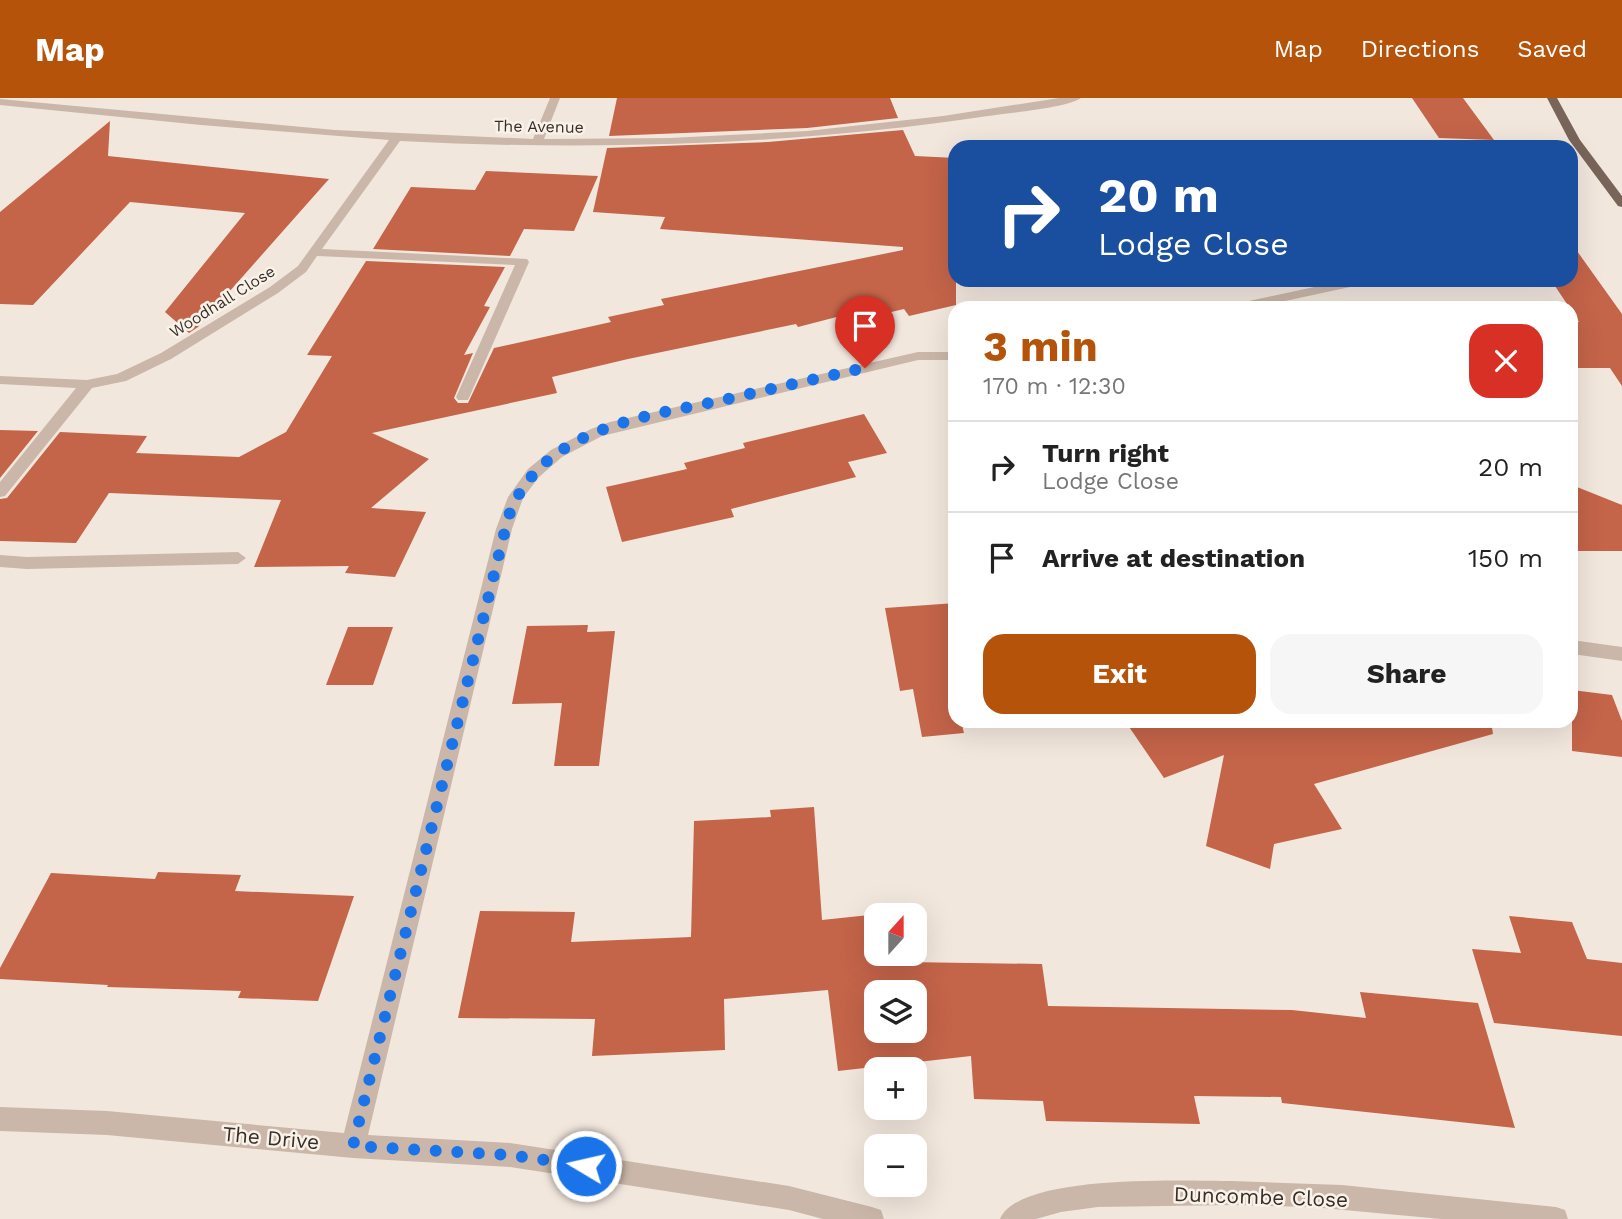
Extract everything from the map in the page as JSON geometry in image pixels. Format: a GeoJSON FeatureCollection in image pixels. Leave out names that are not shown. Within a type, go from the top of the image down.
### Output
{"type":"FeatureCollection","features":[{"type":"Feature","properties":{"kind":"main road"},"geometry":{"type":"LineString","coordinates":[[1552,98],[1560,119],[1574,140]]}},
{"type":"Feature","properties":{"kind":"main road"},"geometry":{"type":"LineString","coordinates":[[1578,145],[1622,204]]}},
{"type":"Feature","properties":{"kind":"street"},"geometry":{"type":"LineString","coordinates":[[537,142],[555,98]]}},
{"type":"Feature","properties":{"kind":"street","name":"The Avenue"},"geometry":{"type":"LineString","coordinates":[[0,102],[397,137],[537,142],[727,137],[878,127],[972,116],[1076,98]]}},
{"type":"Feature","properties":{"kind":"street","name":"Woodhall Close"},"geometry":{"type":"LineString","coordinates":[[0,380],[87,384],[121,378],[166,356],[292,278],[314,252],[397,137]]}},
{"type":"Feature","properties":{"kind":"street"},"geometry":{"type":"LineString","coordinates":[[314,252],[523,262],[463,397]]}},
{"type":"Feature","properties":{"kind":"street"},"geometry":{"type":"LineString","coordinates":[[1267,301],[1332,287]]}},
{"type":"Feature","properties":{"kind":"street"},"geometry":{"type":"LineString","coordinates":[[353,1146],[495,564],[516,496],[545,462],[585,436],[610,427],[918,356],[948,356]]}},
{"type":"Feature","properties":{"kind":"street"},"geometry":{"type":"LineString","coordinates":[[0,492],[87,384]]}},
{"type":"Feature","properties":{"kind":"street"},"geometry":{"type":"LineString","coordinates":[[0,561],[27,563],[238,558]]}},
{"type":"Feature","properties":{"kind":"street"},"geometry":{"type":"LineString","coordinates":[[1578,648],[1622,654]]}},
{"type":"Feature","properties":{"kind":"street","name":"The Drive"},"geometry":{"type":"LineString","coordinates":[[0,1119],[107,1123],[353,1146],[510,1155],[789,1198],[872,1219]]}},
{"type":"Feature","properties":{"kind":"street","name":"Duncombe Close"},"geometry":{"type":"LineString","coordinates":[[1012,1219],[1026,1210],[1056,1201],[1101,1195],[1173,1194],[1312,1195],[1556,1219]]}},
{"type":"Feature","properties":{"kind":"building"},"geometry":{"type":"Polygon","coordinates":[[[617,98],[890,98],[898,118],[807,128],[609,136],[617,98]]]}},
{"type":"Feature","properties":{"kind":"building"},"geometry":{"type":"Polygon","coordinates":[[[1412,98],[1463,98],[1494,140],[1439,138],[1412,98]]]}},
{"type":"Feature","properties":{"kind":"building"},"geometry":{"type":"Polygon","coordinates":[[[110,121],[108,156],[329,179],[198,327],[189,333],[165,312],[245,213],[130,202],[33,305],[0,304],[0,212],[110,121]]]}},
{"type":"Feature","properties":{"kind":"building"},"geometry":{"type":"Polygon","coordinates":[[[903,130],[915,156],[948,158],[948,287],[956,287],[956,301],[948,301],[948,307],[909,316],[904,309],[857,320],[852,313],[798,327],[796,324],[628,359],[552,377],[557,393],[372,433],[429,459],[371,508],[426,512],[395,577],[345,573],[349,566],[254,567],[281,500],[109,493],[76,543],[0,541],[0,499],[7,498],[60,432],[147,436],[136,453],[239,457],[286,432],[332,356],[307,355],[366,261],[505,267],[484,306],[490,307],[464,355],[473,353],[454,398],[458,403],[468,403],[494,348],[611,322],[608,317],[664,305],[661,299],[903,250],[903,247],[660,229],[665,217],[593,212],[607,148],[768,142],[903,130]]]}},
{"type":"Feature","properties":{"kind":"building"},"geometry":{"type":"Polygon","coordinates":[[[486,171],[598,176],[574,231],[524,229],[510,256],[373,249],[411,187],[475,190],[486,171]]]}},
{"type":"Feature","properties":{"kind":"building"},"geometry":{"type":"Polygon","coordinates":[[[1578,252],[1622,314],[1622,386],[1610,368],[1578,368],[1578,301],[1565,301],[1556,287],[1578,287],[1578,252]]]}},
{"type":"Feature","properties":{"kind":"building"},"geometry":{"type":"Polygon","coordinates":[[[864,414],[887,453],[848,462],[856,477],[731,509],[734,517],[622,542],[606,487],[687,469],[684,463],[745,448],[743,443],[864,414]]]}},
{"type":"Feature","properties":{"kind":"building"},"geometry":{"type":"Polygon","coordinates":[[[0,430],[38,431],[0,478],[0,430]]]}},
{"type":"Feature","properties":{"kind":"building"},"geometry":{"type":"Polygon","coordinates":[[[1578,487],[1622,505],[1622,551],[1578,551],[1578,487]]]}},
{"type":"Feature","properties":{"kind":"building"},"geometry":{"type":"Polygon","coordinates":[[[948,604],[948,728],[963,728],[964,733],[922,737],[913,689],[900,691],[885,608],[948,604]]]}},
{"type":"Feature","properties":{"kind":"building"},"geometry":{"type":"Polygon","coordinates":[[[588,625],[587,632],[615,631],[599,766],[554,766],[562,703],[512,704],[527,626],[588,625]]]}},
{"type":"Feature","properties":{"kind":"building"},"geometry":{"type":"Polygon","coordinates":[[[348,627],[393,627],[373,685],[326,685],[348,627]]]}},
{"type":"Feature","properties":{"kind":"building"},"geometry":{"type":"Polygon","coordinates":[[[1578,691],[1612,695],[1622,721],[1622,757],[1572,751],[1572,728],[1578,728],[1578,691]]]}},
{"type":"Feature","properties":{"kind":"building"},"geometry":{"type":"Polygon","coordinates":[[[1130,728],[1492,728],[1493,734],[1314,784],[1342,829],[1274,844],[1270,869],[1206,846],[1224,755],[1164,778],[1130,728]]]}},
{"type":"Feature","properties":{"kind":"building"},"geometry":{"type":"Polygon","coordinates":[[[814,807],[822,920],[864,916],[864,966],[928,966],[928,962],[1042,964],[1048,1006],[1292,1010],[1366,1018],[1360,992],[1478,1003],[1515,1128],[1282,1103],[1281,1097],[1194,1096],[1200,1124],[1046,1121],[1043,1101],[974,1099],[971,1056],[927,1061],[927,1057],[864,1057],[864,1068],[838,1071],[828,990],[724,999],[725,1050],[592,1056],[595,1019],[458,1018],[480,911],[575,912],[571,942],[691,937],[694,821],[771,817],[770,810],[814,807]]]}},
{"type":"Feature","properties":{"kind":"building"},"geometry":{"type":"Polygon","coordinates":[[[158,872],[241,875],[235,891],[354,896],[318,1001],[238,998],[241,991],[107,987],[108,985],[0,979],[0,968],[51,873],[155,879],[158,872]]]}},
{"type":"Feature","properties":{"kind":"building"},"geometry":{"type":"Polygon","coordinates":[[[1509,916],[1572,922],[1587,959],[1622,963],[1622,1036],[1494,1023],[1472,949],[1521,953],[1509,916]]]}},
{"type":"Feature","properties":{"kind":"route"},"geometry":{"type":"LineString","coordinates":[[586,1166],[510,1155],[353,1146],[508,518],[516,496],[545,462],[585,436],[639,418],[865,368]]}}]}
